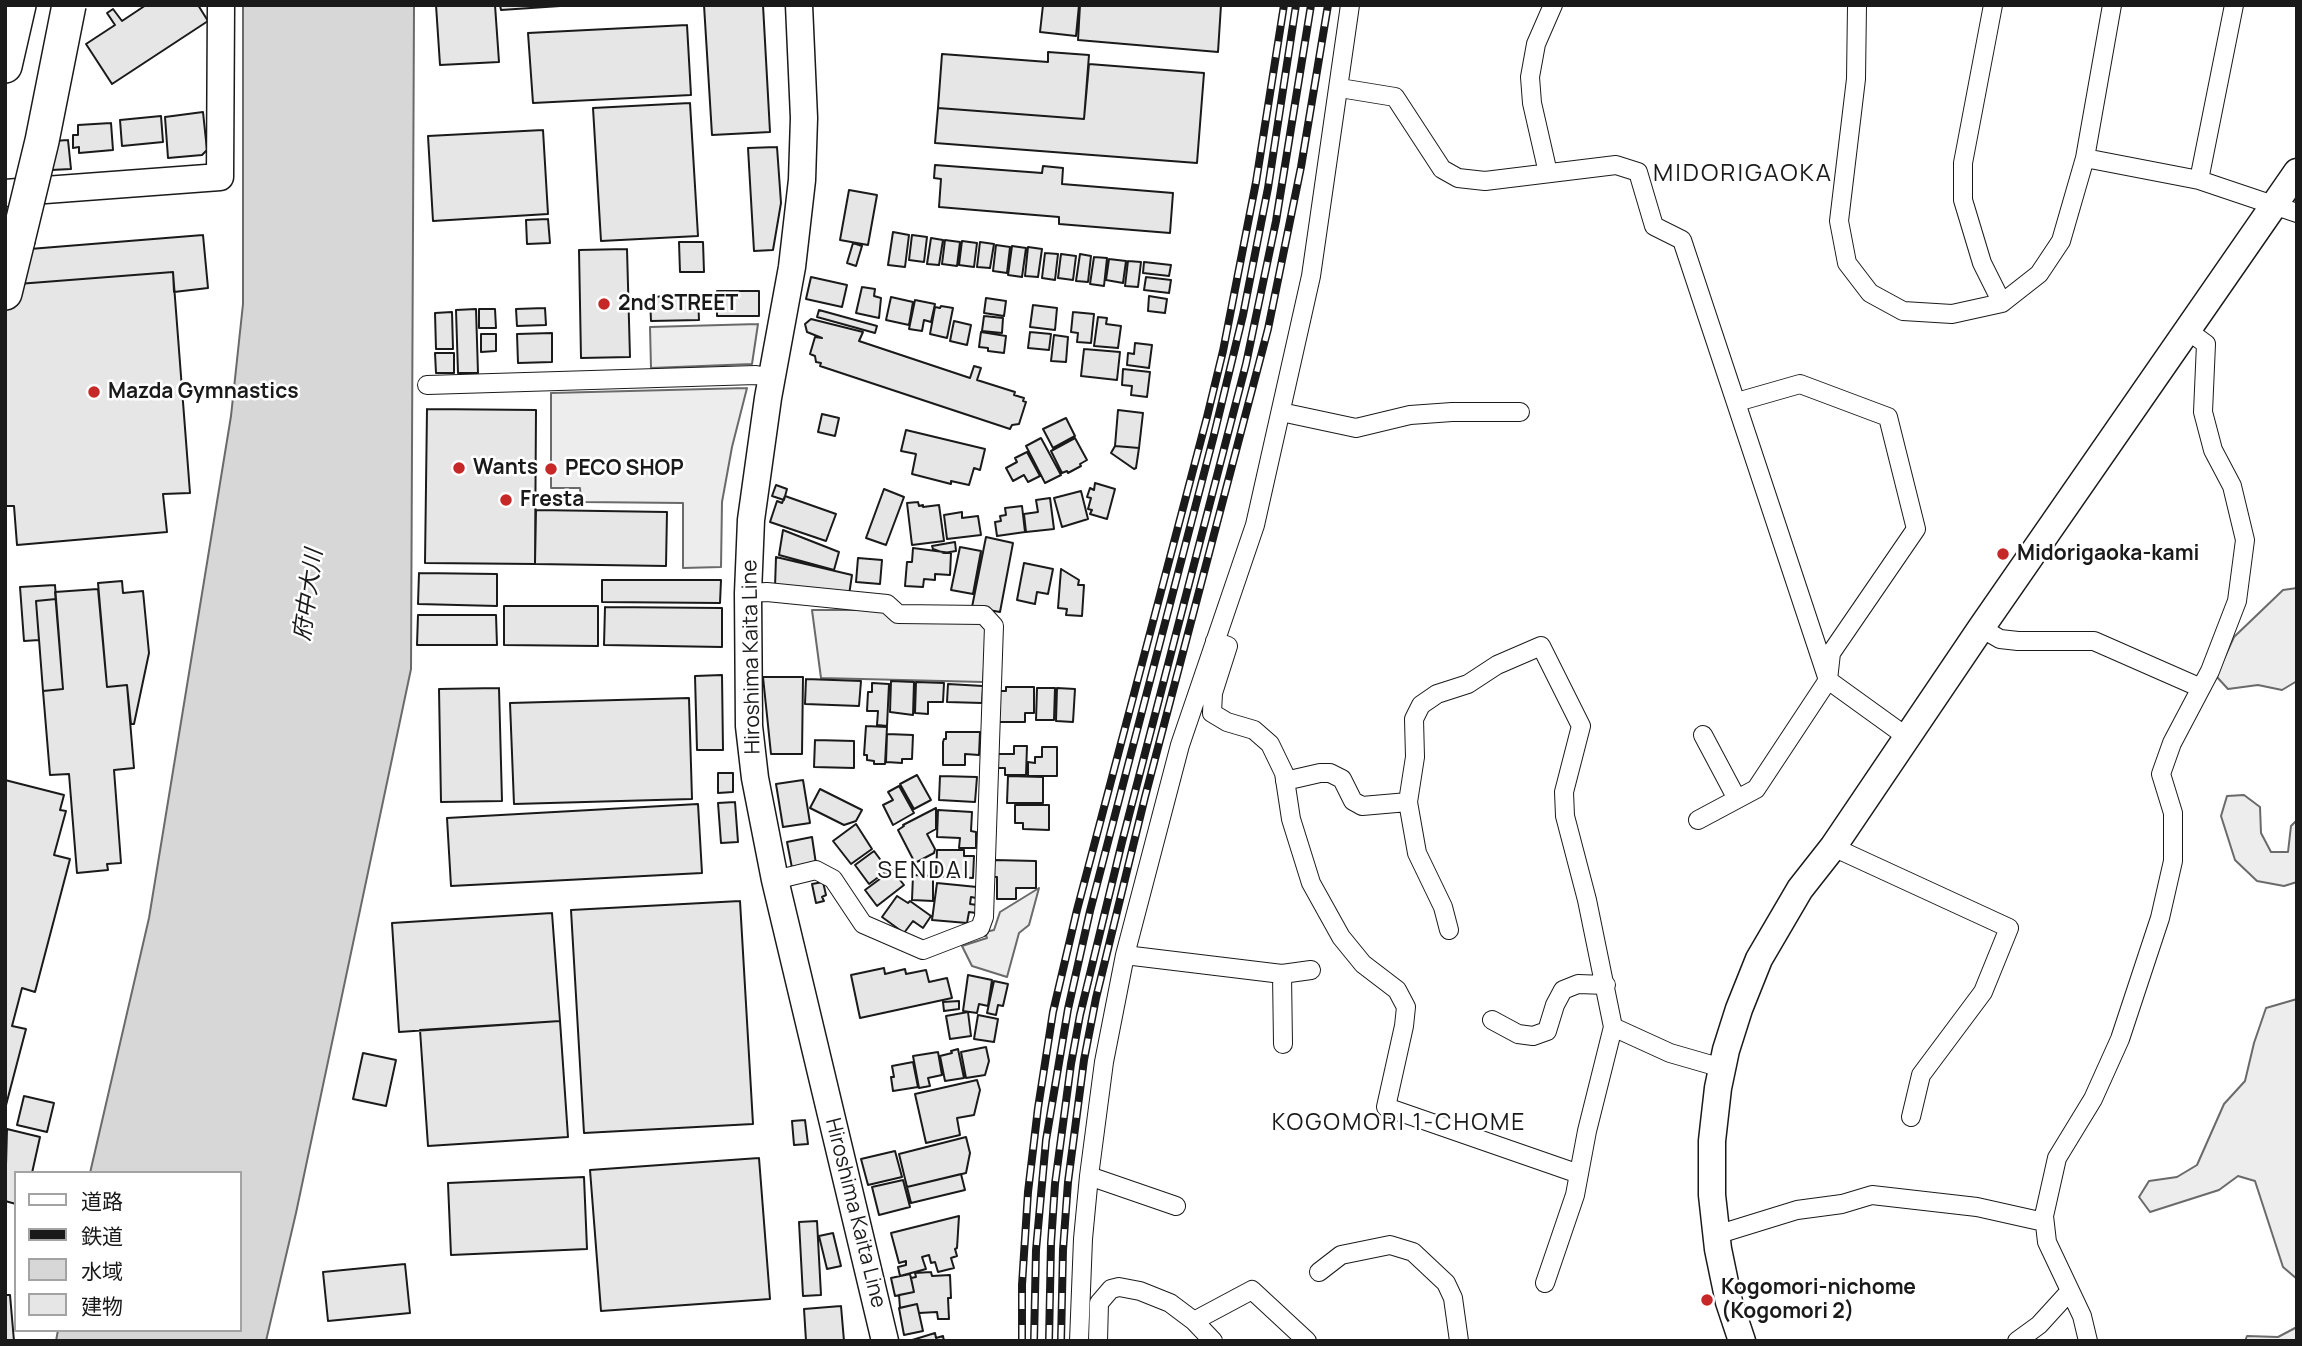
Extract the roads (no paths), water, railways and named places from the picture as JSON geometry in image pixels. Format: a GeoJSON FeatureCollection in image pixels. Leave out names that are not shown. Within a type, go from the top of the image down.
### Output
{"type":"FeatureCollection","features":[{"type":"Feature","properties":{"kind":"highway"},"geometry":{"type":"LineString","coordinates":[[5,66],[19,5]]}},
{"type":"Feature","properties":{"kind":"highway"},"geometry":{"type":"LineString","coordinates":[[5,195],[50,5]]}},
{"type":"Feature","properties":{"kind":"highway"},"geometry":{"type":"LineString","coordinates":[[5,293],[42,141],[69,5]]}},
{"type":"Feature","properties":{"kind":"street"},"geometry":{"type":"LineString","coordinates":[[5,195],[220,177],[221,5]]}},
{"type":"Feature","properties":{"kind":"street","name":"Hiroshima Kaita Line"},"geometry":{"type":"LineString","coordinates":[[799,5],[804,118],[802,180],[792,267],[772,377],[751,520],[748,593],[749,726],[755,778],[775,880],[885,1341]]}},
{"type":"Feature","properties":{"kind":"street"},"geometry":{"type":"LineString","coordinates":[[1079,1341],[1082,1251],[1089,1176],[1104,1062],[1125,955],[1180,745],[1255,525],[1311,276],[1350,5]]}},
{"type":"Feature","properties":{"kind":"street"},"geometry":{"type":"LineString","coordinates":[[1548,173],[1532,103],[1530,77],[1536,44],[1553,5]]}},
{"type":"Feature","properties":{"kind":"street"},"geometry":{"type":"LineString","coordinates":[[1857,5],[1856,79],[1839,221],[1847,262],[1870,293],[1903,311],[1952,314],[2002,303],[2039,274],[2061,241],[2085,158],[2112,5]]}},
{"type":"Feature","properties":{"kind":"street"},"geometry":{"type":"LineString","coordinates":[[1993,5],[1963,163],[1963,200],[1982,263],[2002,303]]}},
{"type":"Feature","properties":{"kind":"street"},"geometry":{"type":"LineString","coordinates":[[2199,180],[2234,5]]}},
{"type":"Feature","properties":{"kind":"street"},"geometry":{"type":"LineString","coordinates":[[1340,88],[1395,97],[1442,169],[1458,178],[1485,181],[1616,165],[1638,172],[1654,226],[1682,240],[1828,680],[1908,737]]}},
{"type":"Feature","properties":{"kind":"street"},"geometry":{"type":"LineString","coordinates":[[2085,158],[2199,180],[2285,209]]}},
{"type":"Feature","properties":{"kind":"street"},"geometry":{"type":"LineString","coordinates":[[1742,1341],[1723,1276],[1716,1235],[1712,1141],[1722,1068],[1738,1009],[1759,959],[1785,912],[1833,847],[2187,330],[2285,209],[2297,172]]}},
{"type":"Feature","properties":{"kind":"street"},"geometry":{"type":"LineString","coordinates":[[2088,1341],[2082,1316],[2047,1242],[2043,1222],[2057,1158],[2093,1100],[2120,1039],[2160,918],[2173,861],[2173,813],[2161,774],[2172,743],[2210,671],[2237,601],[2245,540],[2232,486],[2213,450],[2203,412],[2206,344],[2187,330]]}},
{"type":"Feature","properties":{"kind":"street"},"geometry":{"type":"LineString","coordinates":[[427,385],[756,374],[772,377]]}},
{"type":"Feature","properties":{"kind":"street"},"geometry":{"type":"LineString","coordinates":[[1698,820],[1756,789],[1828,680],[1831,653],[1916,529],[1888,417],[1800,384],[1737,402]]}},
{"type":"Feature","properties":{"kind":"street"},"geometry":{"type":"LineString","coordinates":[[1280,412],[1356,428],[1410,415],[1520,412]]}},
{"type":"Feature","properties":{"kind":"street"},"geometry":{"type":"LineString","coordinates":[[748,593],[767,592],[887,604],[898,614],[984,615],[994,626],[984,917],[980,928],[923,950],[863,924],[833,879],[816,870],[775,880]]}},
{"type":"Feature","properties":{"kind":"street"},"geometry":{"type":"LineString","coordinates":[[1981,628],[2000,639],[2094,641],[2201,688]]}},
{"type":"Feature","properties":{"kind":"street"},"geometry":{"type":"LineString","coordinates":[[1215,641],[1228,646],[1213,693],[1212,713],[1227,722],[1254,730],[1270,744],[1284,773],[1291,819],[1311,883],[1341,937],[1363,964],[1397,990],[1406,1007],[1386,1107],[1579,1174]]}},
{"type":"Feature","properties":{"kind":"street"},"geometry":{"type":"LineString","coordinates":[[1449,930],[1443,906],[1417,853],[1408,802],[1415,757],[1414,719],[1421,705],[1437,694],[1468,684],[1497,665],[1541,646],[1581,726],[1564,792],[1565,816],[1613,1027],[1587,1131],[1575,1195],[1545,1283]]}},
{"type":"Feature","properties":{"kind":"street"},"geometry":{"type":"LineString","coordinates":[[1703,735],[1737,799]]}},
{"type":"Feature","properties":{"kind":"street"},"geometry":{"type":"LineString","coordinates":[[1286,781],[1330,773],[1342,779],[1353,801],[1362,806],[1408,802]]}},
{"type":"Feature","properties":{"kind":"street"},"geometry":{"type":"LineString","coordinates":[[1833,847],[2009,928],[1983,992],[1921,1075],[1911,1117]]}},
{"type":"Feature","properties":{"kind":"street"},"geometry":{"type":"LineString","coordinates":[[1125,955],[1282,974],[1311,970]]}},
{"type":"Feature","properties":{"kind":"street"},"geometry":{"type":"LineString","coordinates":[[1282,974],[1283,1044]]}},
{"type":"Feature","properties":{"kind":"street"},"geometry":{"type":"LineString","coordinates":[[1492,1020],[1518,1034],[1533,1036],[1547,1031],[1563,990],[1578,984],[1605,985]]}},
{"type":"Feature","properties":{"kind":"street"},"geometry":{"type":"LineString","coordinates":[[1613,1027],[1670,1053],[1722,1068]]}},
{"type":"Feature","properties":{"kind":"street"},"geometry":{"type":"LineString","coordinates":[[1089,1176],[1176,1206]]}},
{"type":"Feature","properties":{"kind":"street"},"geometry":{"type":"LineString","coordinates":[[1716,1235],[1797,1210],[1842,1204],[1872,1195],[1977,1207],[2043,1222]]}},
{"type":"Feature","properties":{"kind":"street"},"geometry":{"type":"LineString","coordinates":[[1319,1272],[1341,1255],[1390,1245],[1413,1252],[1446,1283],[1453,1298],[1459,1341]]}},
{"type":"Feature","properties":{"kind":"street"},"geometry":{"type":"LineString","coordinates":[[1098,1341],[1099,1303],[1111,1289],[1119,1286],[1170,1303],[1194,1321],[1213,1341]]}},
{"type":"Feature","properties":{"kind":"street"},"geometry":{"type":"LineString","coordinates":[[1194,1321],[1252,1290],[1307,1341]]}},
{"type":"Feature","properties":{"kind":"street"},"geometry":{"type":"LineString","coordinates":[[2017,1341],[2039,1325],[2070,1291]]}},
{"type":"Feature","properties":{"kind":"water","name":"府中大川"},"geometry":{"type":"Polygon","coordinates":[[[243,5],[414,5],[411,669],[296,1213],[266,1341],[56,1341],[58,1332],[242,1332],[242,1171],[90,1171],[149,918],[231,416],[243,304],[243,5]]]}},
{"type":"Feature","properties":{"kind":"railway"},"geometry":{"type":"LineString","coordinates":[[1022,1341],[1022,1285],[1028,1192],[1053,1012],[1077,910],[1223,351],[1256,182],[1284,5]]}},
{"type":"Feature","properties":{"kind":"railway"},"geometry":{"type":"LineString","coordinates":[[1034,1341],[1036,1250],[1046,1140],[1068,1009],[1090,911],[1243,315],[1268,188],[1296,5]]}},
{"type":"Feature","properties":{"kind":"railway"},"geometry":{"type":"LineString","coordinates":[[1049,1341],[1055,1184],[1080,1015],[1246,364],[1276,221],[1311,5]]}},
{"type":"Feature","properties":{"kind":"railway"},"geometry":{"type":"LineString","coordinates":[[1061,1341],[1068,1182],[1084,1060],[1096,998],[1145,797],[1268,329],[1301,167],[1328,5]]}},
{"type":"Feature","properties":{"kind":"place","name":"2nd STREET"},"geometry":{"type":"Point","coordinates":[604,304]}},
{"type":"Feature","properties":{"kind":"place","name":"Mazda Gymnastics"},"geometry":{"type":"Point","coordinates":[94,392]}},
{"type":"Feature","properties":{"kind":"place","name":"Wants"},"geometry":{"type":"Point","coordinates":[459,468]}},
{"type":"Feature","properties":{"kind":"place","name":"PECO SHOP"},"geometry":{"type":"Point","coordinates":[551,469]}},
{"type":"Feature","properties":{"kind":"place","name":"Fresta"},"geometry":{"type":"Point","coordinates":[506,500]}},
{"type":"Feature","properties":{"kind":"place","name":"Midorigaoka-kami"},"geometry":{"type":"Point","coordinates":[2003,554]}},
{"type":"Feature","properties":{"kind":"place","name":"Kogomori-nichome (Kogomori 2)"},"geometry":{"type":"Point","coordinates":[1707,1300]}},
{"type":"Feature","properties":{"kind":"district","name":"MIDORIGAOKA"},"geometry":{"type":"Point","coordinates":[1743,174]}},
{"type":"Feature","properties":{"kind":"district","name":"SENDAI"},"geometry":{"type":"Point","coordinates":[924,871]}},
{"type":"Feature","properties":{"kind":"district","name":"KOGOMORI 1-CHOME"},"geometry":{"type":"Point","coordinates":[1399,1124]}}]}
